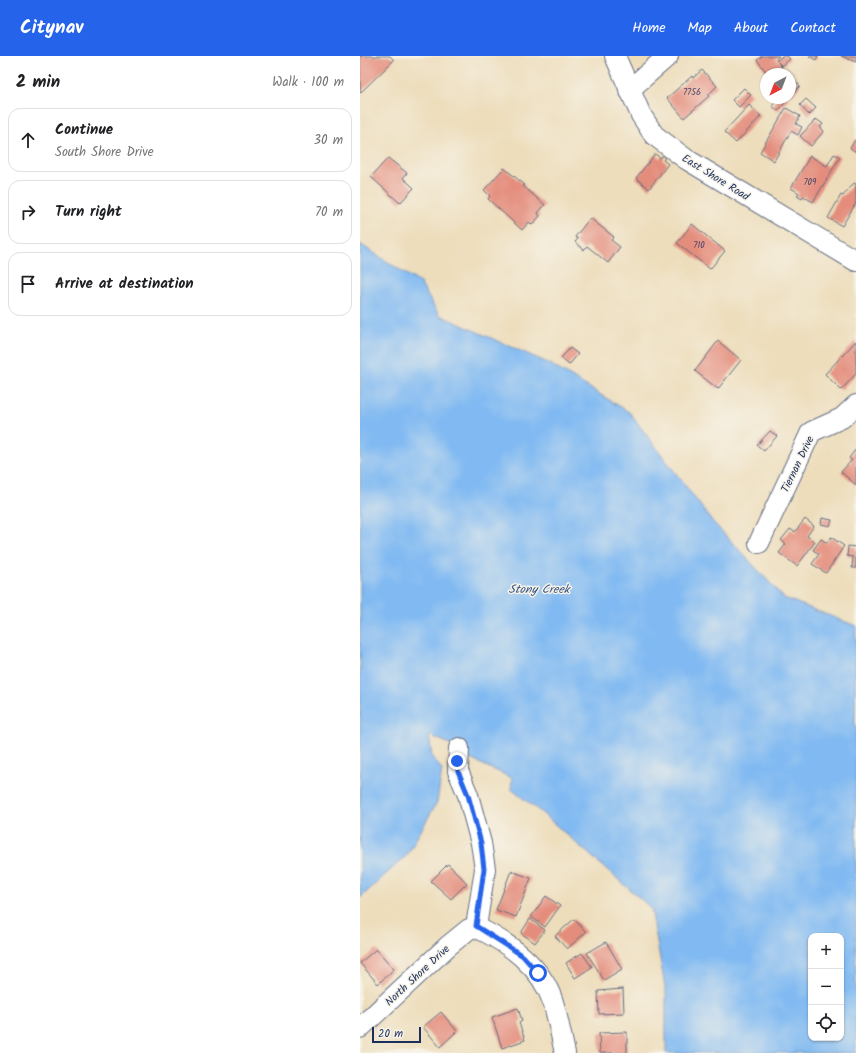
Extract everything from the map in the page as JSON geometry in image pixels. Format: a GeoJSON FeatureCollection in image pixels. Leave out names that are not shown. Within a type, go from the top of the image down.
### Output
{"type":"FeatureCollection","features":[{"type":"Feature","properties":{"kind":"street","name":"East Shore Road"},"geometry":{"type":"LineString","coordinates":[[614,56],[641,115],[654,134],[686,159],[856,261]]}},
{"type":"Feature","properties":{"kind":"street"},"geometry":{"type":"LineString","coordinates":[[629,90],[668,56]]}},
{"type":"Feature","properties":{"kind":"street","name":"Tiernan Drive"},"geometry":{"type":"LineString","coordinates":[[759,543],[811,432],[842,418],[856,405]]}},
{"type":"Feature","properties":{"kind":"street"},"geometry":{"type":"LineString","coordinates":[[459,748],[458,771],[468,795],[481,843],[484,869],[476,926],[523,956],[538,973],[553,1002],[565,1053]]}},
{"type":"Feature","properties":{"kind":"street","name":"North Shore Drive"},"geometry":{"type":"LineString","coordinates":[[360,1028],[448,946],[469,929],[476,926]]}},
{"type":"Feature","properties":{"kind":"water","name":"Stony Creek"},"geometry":{"type":"Polygon","coordinates":[[[360,244],[420,283],[439,315],[548,363],[629,412],[713,522],[784,598],[856,626],[856,1053],[666,1053],[666,992],[651,908],[542,813],[511,789],[512,778],[468,758],[459,748],[429,735],[432,757],[442,770],[437,802],[407,855],[360,898],[360,244]]]}},
{"type":"Feature","properties":{"kind":"building"},"geometry":{"type":"Polygon","coordinates":[[[360,56],[390,56],[394,60],[360,93],[360,56]]]}},
{"type":"Feature","properties":{"kind":"building"},"geometry":{"type":"Polygon","coordinates":[[[762,56],[779,56],[776,59],[777,61],[782,56],[787,56],[790,59],[782,66],[778,62],[782,67],[781,68],[763,68],[757,60],[762,56]]]}},
{"type":"Feature","properties":{"kind":"building"},"geometry":{"type":"Polygon","coordinates":[[[809,56],[818,56],[816,60],[809,56]]]}},
{"type":"Feature","properties":{"kind":"building"},"geometry":{"type":"Polygon","coordinates":[[[841,56],[856,56],[856,62],[841,56]]]}},
{"type":"Feature","properties":{"kind":"building"},"geometry":{"type":"Polygon","coordinates":[[[702,70],[717,86],[708,95],[709,96],[684,118],[667,98],[692,76],[693,78],[702,70]]]}},
{"type":"Feature","properties":{"kind":"building"},"geometry":{"type":"Polygon","coordinates":[[[796,81],[800,86],[796,90],[796,81]]]}},
{"type":"Feature","properties":{"kind":"building"},"geometry":{"type":"Polygon","coordinates":[[[744,88],[751,95],[739,107],[732,100],[744,88]]]}},
{"type":"Feature","properties":{"kind":"building"},"geometry":{"type":"Polygon","coordinates":[[[806,99],[816,108],[809,115],[800,105],[806,99]]]}},
{"type":"Feature","properties":{"kind":"building"},"geometry":{"type":"Polygon","coordinates":[[[774,104],[784,104],[778,111],[772,106],[774,104]]]}},
{"type":"Feature","properties":{"kind":"building"},"geometry":{"type":"Polygon","coordinates":[[[749,105],[761,116],[736,143],[724,132],[749,105]]]}},
{"type":"Feature","properties":{"kind":"building"},"geometry":{"type":"Polygon","coordinates":[[[786,108],[800,116],[796,124],[802,127],[798,135],[791,131],[774,161],[760,152],[786,108]]]}},
{"type":"Feature","properties":{"kind":"building"},"geometry":{"type":"Polygon","coordinates":[[[816,119],[823,124],[820,127],[824,131],[811,146],[800,136],[816,119]]]}},
{"type":"Feature","properties":{"kind":"building"},"geometry":{"type":"Polygon","coordinates":[[[856,139],[856,152],[850,148],[856,139]]]}},
{"type":"Feature","properties":{"kind":"building"},"geometry":{"type":"Polygon","coordinates":[[[655,154],[660,158],[662,156],[665,158],[663,160],[668,164],[649,189],[636,178],[655,154]]]}},
{"type":"Feature","properties":{"kind":"building"},"geometry":{"type":"Polygon","coordinates":[[[834,154],[840,157],[813,202],[803,196],[802,199],[797,196],[799,193],[791,188],[810,156],[827,166],[834,154]]]}},
{"type":"Feature","properties":{"kind":"building"},"geometry":{"type":"Polygon","coordinates":[[[388,158],[407,173],[403,178],[414,188],[400,203],[371,177],[388,158]]]}},
{"type":"Feature","properties":{"kind":"building"},"geometry":{"type":"Polygon","coordinates":[[[504,168],[525,185],[523,186],[545,205],[538,213],[540,216],[532,225],[529,222],[522,230],[488,199],[490,196],[484,190],[504,168]]]}},
{"type":"Feature","properties":{"kind":"building"},"geometry":{"type":"Polygon","coordinates":[[[854,183],[856,184],[856,203],[842,226],[828,218],[841,195],[843,196],[854,183]]]}},
{"type":"Feature","properties":{"kind":"building"},"geometry":{"type":"Polygon","coordinates":[[[590,218],[614,237],[611,240],[620,247],[608,263],[587,246],[584,250],[575,242],[578,239],[575,237],[590,218]]]}},
{"type":"Feature","properties":{"kind":"building"},"geometry":{"type":"Polygon","coordinates":[[[692,224],[725,251],[710,269],[677,243],[692,224]]]}},
{"type":"Feature","properties":{"kind":"building"},"geometry":{"type":"Polygon","coordinates":[[[718,341],[741,360],[718,389],[695,371],[718,341]]]}},
{"type":"Feature","properties":{"kind":"building"},"geometry":{"type":"Polygon","coordinates":[[[856,341],[856,374],[841,390],[825,374],[856,341]]]}},
{"type":"Feature","properties":{"kind":"building"},"geometry":{"type":"Polygon","coordinates":[[[570,348],[578,354],[569,365],[561,358],[570,348]]]}},
{"type":"Feature","properties":{"kind":"building"},"geometry":{"type":"Polygon","coordinates":[[[770,431],[777,436],[764,451],[757,445],[770,431]]]}},
{"type":"Feature","properties":{"kind":"building"},"geometry":{"type":"Polygon","coordinates":[[[856,449],[856,485],[841,472],[852,460],[849,458],[856,449]]]}},
{"type":"Feature","properties":{"kind":"building"},"geometry":{"type":"Polygon","coordinates":[[[822,518],[832,520],[830,526],[821,524],[822,518]]]}},
{"type":"Feature","properties":{"kind":"building"},"geometry":{"type":"Polygon","coordinates":[[[805,519],[814,526],[807,536],[815,542],[797,566],[779,553],[786,544],[781,540],[790,529],[795,532],[805,519]]]}},
{"type":"Feature","properties":{"kind":"building"},"geometry":{"type":"Polygon","coordinates":[[[831,537],[844,546],[826,573],[812,564],[819,554],[813,550],[821,539],[827,543],[831,537]]]}},
{"type":"Feature","properties":{"kind":"building"},"geometry":{"type":"Polygon","coordinates":[[[848,546],[856,547],[856,568],[852,568],[853,557],[847,556],[848,546]]]}},
{"type":"Feature","properties":{"kind":"building"},"geometry":{"type":"Polygon","coordinates":[[[448,864],[467,883],[451,899],[431,881],[448,864]]]}},
{"type":"Feature","properties":{"kind":"building"},"geometry":{"type":"Polygon","coordinates":[[[511,871],[531,878],[516,917],[496,910],[511,871]]]}},
{"type":"Feature","properties":{"kind":"building"},"geometry":{"type":"Polygon","coordinates":[[[546,896],[560,906],[545,927],[531,917],[546,896]]]}},
{"type":"Feature","properties":{"kind":"building"},"geometry":{"type":"Polygon","coordinates":[[[530,919],[545,930],[535,943],[521,933],[530,919]]]}},
{"type":"Feature","properties":{"kind":"building"},"geometry":{"type":"Polygon","coordinates":[[[574,919],[586,932],[567,949],[555,936],[574,919]]]}},
{"type":"Feature","properties":{"kind":"building"},"geometry":{"type":"Polygon","coordinates":[[[606,942],[622,969],[604,980],[587,953],[606,942]]]}},
{"type":"Feature","properties":{"kind":"building"},"geometry":{"type":"Polygon","coordinates":[[[376,949],[394,969],[378,984],[360,963],[376,949]]]}},
{"type":"Feature","properties":{"kind":"building"},"geometry":{"type":"Polygon","coordinates":[[[582,953],[592,967],[575,978],[566,963],[582,953]]]}},
{"type":"Feature","properties":{"kind":"building"},"geometry":{"type":"Polygon","coordinates":[[[623,989],[624,1013],[599,1014],[598,991],[623,989]]]}},
{"type":"Feature","properties":{"kind":"building"},"geometry":{"type":"Polygon","coordinates":[[[518,1008],[522,1021],[519,1023],[525,1040],[502,1048],[492,1017],[518,1008]]]}},
{"type":"Feature","properties":{"kind":"building"},"geometry":{"type":"Polygon","coordinates":[[[441,1012],[457,1031],[440,1047],[423,1027],[441,1012]]]}},
{"type":"Feature","properties":{"kind":"building"},"geometry":{"type":"Polygon","coordinates":[[[627,1032],[627,1053],[600,1053],[599,1033],[627,1032]]]}},
{"type":"Feature","properties":{"kind":"route"},"geometry":{"type":"LineString","coordinates":[[457,761],[458,771],[468,795],[481,843],[484,869],[476,926],[523,956],[538,973]]}}]}
